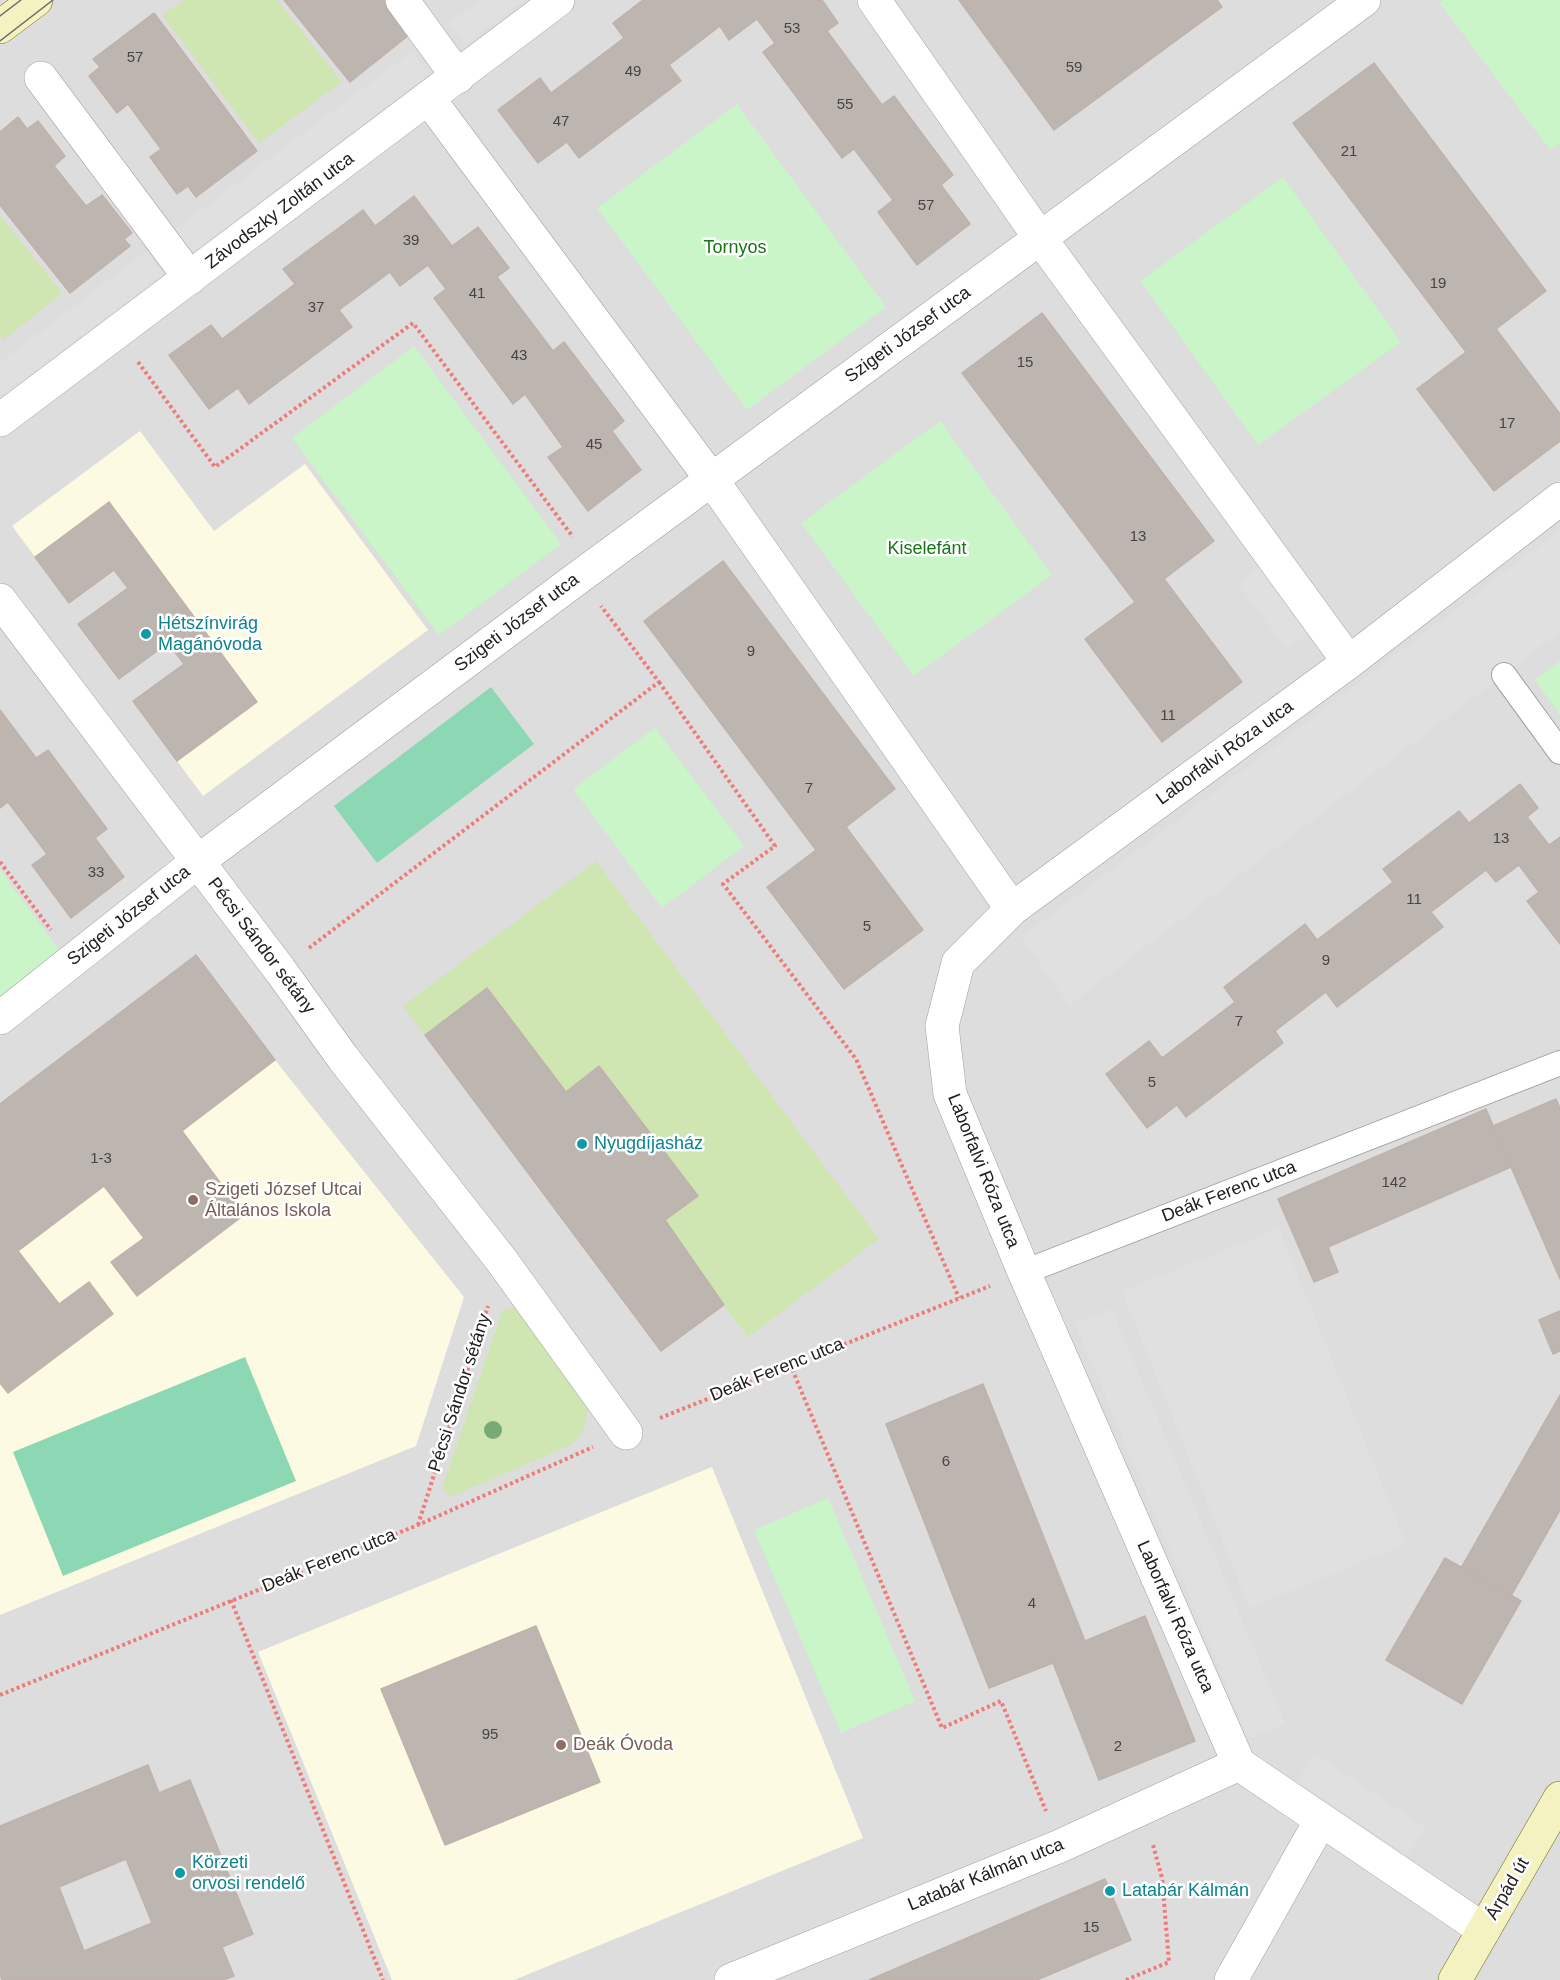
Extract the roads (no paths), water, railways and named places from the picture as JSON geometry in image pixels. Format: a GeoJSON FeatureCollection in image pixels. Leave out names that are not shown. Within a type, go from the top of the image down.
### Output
{"type":"FeatureCollection","features":[{"type":"Feature","properties":{"kind":"main road"},"geometry":{"type":"LineString","coordinates":[[0,27],[36,0]]}},
{"type":"Feature","properties":{"kind":"main road","name":"Árpád út"},"geometry":{"type":"LineString","coordinates":[[1455,1980],[1560,1798]]}},
{"type":"Feature","properties":{"kind":"street"},"geometry":{"type":"LineString","coordinates":[[402,0],[458,77]]}},
{"type":"Feature","properties":{"kind":"street","name":"Závodszky Zoltán utca"},"geometry":{"type":"LineString","coordinates":[[0,420],[558,0]]}},
{"type":"Feature","properties":{"kind":"street"},"geometry":{"type":"LineString","coordinates":[[874,0],[1040,238],[1349,662]]}},
{"type":"Feature","properties":{"kind":"street","name":"Szigeti József utca"},"geometry":{"type":"LineString","coordinates":[[0,1018],[197,862],[579,577],[1364,0]]}},
{"type":"Feature","properties":{"kind":"street"},"geometry":{"type":"LineString","coordinates":[[41,78],[190,278]]}},
{"type":"Feature","properties":{"kind":"street"},"geometry":{"type":"LineString","coordinates":[[429,99],[712,480],[1012,909]]}},
{"type":"Feature","properties":{"kind":"street","name":"Laborfalvi Róza utca"},"geometry":{"type":"LineString","coordinates":[[1239,1764],[1024,1272],[950,1094],[942,1026],[958,963],[1012,909],[1349,662],[1560,499]]}},
{"type":"Feature","properties":{"kind":"street","name":"Pécsi Sándor sétány"},"geometry":{"type":"LineString","coordinates":[[0,600],[344,1058],[502,1261],[626,1432]]}},
{"type":"Feature","properties":{"kind":"street"},"geometry":{"type":"LineString","coordinates":[[1239,1764],[1484,1930]]}},
{"type":"Feature","properties":{"kind":"street","name":"Latabár Kálmán utca"},"geometry":{"type":"LineString","coordinates":[[731,1980],[1060,1846],[1239,1764]]}},
{"type":"Feature","properties":{"kind":"street"},"geometry":{"type":"LineString","coordinates":[[1231,1980],[1321,1820]]}},
{"type":"Feature","properties":{"kind":"lane"},"geometry":{"type":"LineString","coordinates":[[1504,675],[1560,752]]}},
{"type":"Feature","properties":{"kind":"lane","name":"Deák Ferenc utca"},"geometry":{"type":"LineString","coordinates":[[1024,1272],[1560,1063]]}},
{"type":"Feature","properties":{"kind":"tram line"},"geometry":{"type":"LineString","coordinates":[[0,16],[21,0]]}},
{"type":"Feature","properties":{"kind":"tram line"},"geometry":{"type":"LineString","coordinates":[[0,41],[53,0]]}},
{"type":"Feature","properties":{"kind":"place","name":"Hétszínvirág Magánóvoda"},"geometry":{"type":"Point","coordinates":[146,634]}},
{"type":"Feature","properties":{"kind":"place","name":"Nyugdíjasház"},"geometry":{"type":"Point","coordinates":[582,1144]}},
{"type":"Feature","properties":{"kind":"place","name":"Szigeti József Utcai Általános Iskola"},"geometry":{"type":"Point","coordinates":[193,1200]}},
{"type":"Feature","properties":{"kind":"place","name":"Deák Óvoda"},"geometry":{"type":"Point","coordinates":[561,1745]}},
{"type":"Feature","properties":{"kind":"place","name":"Körzeti orvosi rendelő"},"geometry":{"type":"Point","coordinates":[180,1873]}},
{"type":"Feature","properties":{"kind":"place","name":"Latabár Kálmán"},"geometry":{"type":"Point","coordinates":[1110,1891]}},
{"type":"Feature","properties":{"kind":"park label","name":"Tornyos"},"geometry":{"type":"Point","coordinates":[735,248]}},
{"type":"Feature","properties":{"kind":"park label","name":"Kiselefánt"},"geometry":{"type":"Point","coordinates":[927,549]}}]}
